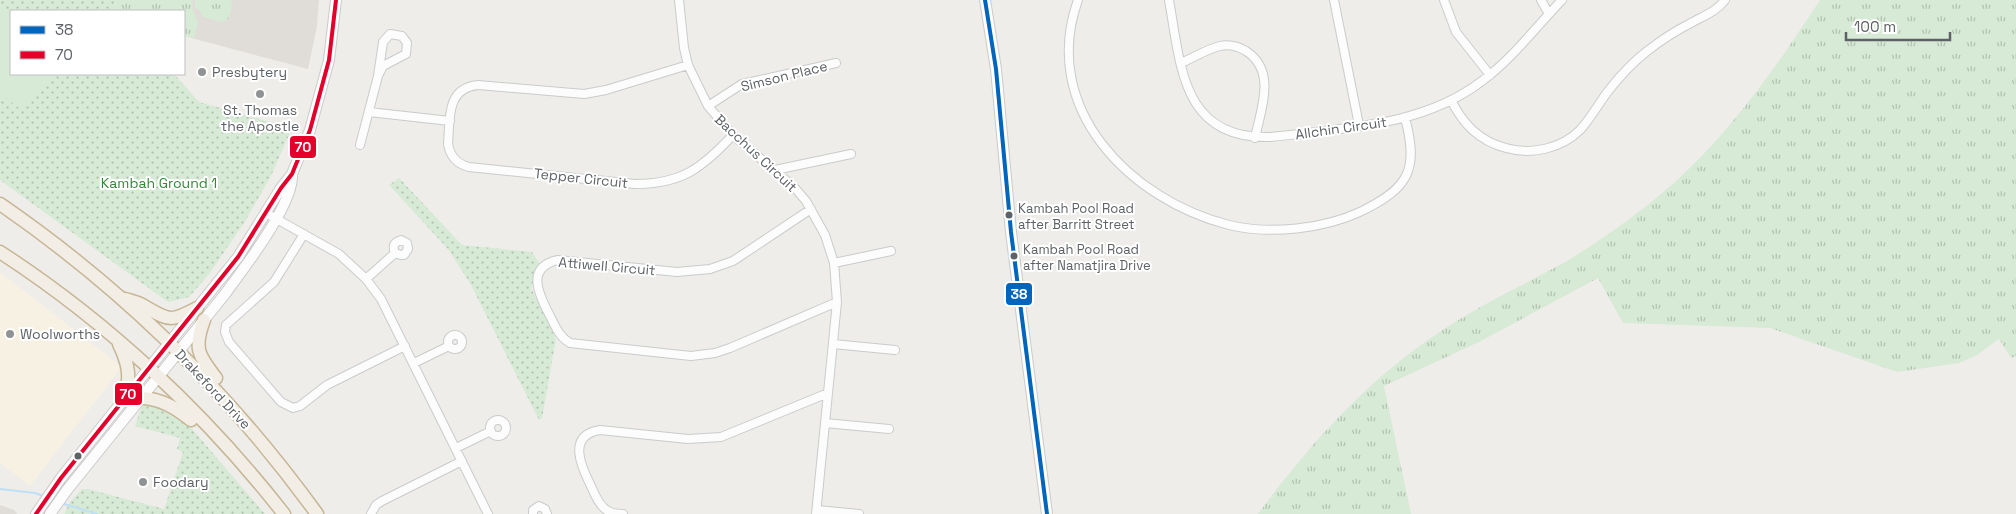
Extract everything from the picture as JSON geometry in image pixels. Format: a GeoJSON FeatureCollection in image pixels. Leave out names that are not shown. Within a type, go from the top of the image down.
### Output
{"type":"FeatureCollection","features":[{"type":"Feature","properties":{"kind":"highway","name":"Drakeford Drive"},"geometry":{"type":"LineString","coordinates":[[0,204],[59,246],[123,298],[179,352],[224,397],[293,481],[317,514]]}},
{"type":"Feature","properties":{"kind":"highway"},"geometry":{"type":"LineString","coordinates":[[0,252],[53,289],[118,340],[210,430],[272,498],[284,514]]}},
{"type":"Feature","properties":{"kind":"highway"},"geometry":{"type":"LineString","coordinates":[[123,298],[143,305],[152,312],[168,319],[181,316],[197,308]]}},
{"type":"Feature","properties":{"kind":"highway"},"geometry":{"type":"LineString","coordinates":[[204,320],[198,340],[200,357],[216,379],[224,397]]}},
{"type":"Feature","properties":{"kind":"highway"},"geometry":{"type":"LineString","coordinates":[[118,340],[125,356],[130,377],[126,397]]}},
{"type":"Feature","properties":{"kind":"highway"},"geometry":{"type":"LineString","coordinates":[[140,398],[163,403],[177,409],[190,420],[210,430]]}},
{"type":"Feature","properties":{"kind":"street"},"geometry":{"type":"LineString","coordinates":[[36,514],[126,397],[179,352],[245,266],[271,216],[281,188],[292,174],[310,130],[329,60],[336,0]]}},
{"type":"Feature","properties":{"kind":"street","name":"Bacchus Circuit"},"geometry":{"type":"LineString","coordinates":[[679,0],[681,31],[688,65],[708,106],[733,135],[794,187],[811,209],[825,235],[834,263],[837,302],[816,512]]}},
{"type":"Feature","properties":{"kind":"street"},"geometry":{"type":"LineString","coordinates":[[985,0],[997,78],[1011,232],[1047,514]]}},
{"type":"Feature","properties":{"kind":"street"},"geometry":{"type":"LineString","coordinates":[[1078,0],[1070,30],[1068,54],[1074,91],[1080,108],[1092,130],[1108,152],[1146,187],[1174,204],[1206,217],[1242,227],[1289,229],[1335,222],[1367,208],[1394,192],[1406,177],[1412,151],[1406,118]]}},
{"type":"Feature","properties":{"kind":"street","name":"Allchin Circuit"},"geometry":{"type":"LineString","coordinates":[[1169,0],[1186,86],[1200,110],[1223,128],[1236,134],[1255,138],[1359,126],[1406,118],[1451,100],[1490,75],[1507,60],[1562,0]]}},
{"type":"Feature","properties":{"kind":"street"},"geometry":{"type":"LineString","coordinates":[[1334,0],[1359,126]]}},
{"type":"Feature","properties":{"kind":"street"},"geometry":{"type":"LineString","coordinates":[[1444,0],[1456,32],[1490,75]]}},
{"type":"Feature","properties":{"kind":"street"},"geometry":{"type":"LineString","coordinates":[[1541,0],[1549,14]]}},
{"type":"Feature","properties":{"kind":"street"},"geometry":{"type":"LineString","coordinates":[[1451,100],[1459,116],[1470,129],[1492,144],[1515,151],[1531,152],[1558,144],[1581,129],[1617,80],[1640,56],[1667,36],[1714,11],[1725,0]]}},
{"type":"Feature","properties":{"kind":"street"},"geometry":{"type":"LineString","coordinates":[[360,145],[378,76],[383,42],[390,34],[402,36],[407,43],[406,54],[383,66],[378,76]]}},
{"type":"Feature","properties":{"kind":"street"},"geometry":{"type":"LineString","coordinates":[[1181,63],[1219,46],[1229,45],[1238,47],[1255,59],[1263,73],[1265,88],[1255,138]]}},
{"type":"Feature","properties":{"kind":"street","name":"Simson Place"},"geometry":{"type":"LineString","coordinates":[[708,106],[742,84],[836,63]]}},
{"type":"Feature","properties":{"kind":"street","name":"Tepper Circuit"},"geometry":{"type":"LineString","coordinates":[[688,65],[606,90],[584,94],[478,85],[470,86],[462,89],[454,98],[450,121],[449,150],[452,157],[463,165],[635,184],[668,182],[684,176],[704,164],[733,135]]}},
{"type":"Feature","properties":{"kind":"street"},"geometry":{"type":"LineString","coordinates":[[369,112],[450,121]]}},
{"type":"Feature","properties":{"kind":"street"},"geometry":{"type":"LineString","coordinates":[[775,170],[851,154]]}},
{"type":"Feature","properties":{"kind":"street","name":"Attiwell Circuit"},"geometry":{"type":"LineString","coordinates":[[811,209],[732,261],[718,267],[694,272],[677,272],[558,260],[550,262],[541,269],[537,281],[538,290],[559,334],[570,343],[691,356],[716,353],[730,348],[837,302]]}},
{"type":"Feature","properties":{"kind":"street"},"geometry":{"type":"LineString","coordinates":[[271,216],[339,254],[366,279],[381,299],[488,514]]}},
{"type":"Feature","properties":{"kind":"street"},"geometry":{"type":"LineString","coordinates":[[55,506],[140,398],[169,343],[271,216]]}},
{"type":"Feature","properties":{"kind":"street"},"geometry":{"type":"LineString","coordinates":[[304,234],[274,282],[226,325],[225,332],[229,342],[281,402],[293,408],[300,406],[327,385],[405,346]]}},
{"type":"Feature","properties":{"kind":"street"},"geometry":{"type":"LineString","coordinates":[[834,263],[892,250]]}},
{"type":"Feature","properties":{"kind":"street"},"geometry":{"type":"LineString","coordinates":[[366,279],[395,253]]}},
{"type":"Feature","properties":{"kind":"street"},"geometry":{"type":"LineString","coordinates":[[833,344],[895,350]]}},
{"type":"Feature","properties":{"kind":"street"},"geometry":{"type":"LineString","coordinates":[[414,363],[449,346]]}},
{"type":"Feature","properties":{"kind":"street"},"geometry":{"type":"LineString","coordinates":[[622,514],[609,512],[600,503],[580,464],[579,447],[582,440],[588,434],[600,430],[688,439],[721,437],[828,393]]}},
{"type":"Feature","properties":{"kind":"street"},"geometry":{"type":"LineString","coordinates":[[826,423],[889,430]]}},
{"type":"Feature","properties":{"kind":"street"},"geometry":{"type":"LineString","coordinates":[[456,448],[490,431]]}},
{"type":"Feature","properties":{"kind":"street"},"geometry":{"type":"LineString","coordinates":[[370,514],[376,504],[462,461]]}},
{"type":"Feature","properties":{"kind":"street"},"geometry":{"type":"LineString","coordinates":[[532,514],[533,510],[539,506],[545,509],[547,514]]}},
{"type":"Feature","properties":{"kind":"street"},"geometry":{"type":"LineString","coordinates":[[816,512],[858,514]]}},
{"type":"Feature","properties":{"kind":"shaded area"},"geometry":{"type":"Polygon","coordinates":[[[118,0],[319,0],[317,26],[308,69],[185,36],[185,10],[116,10],[118,0]]]}},
{"type":"Feature","properties":{"kind":"shaded area"},"geometry":{"type":"Polygon","coordinates":[[[0,272],[122,367],[30,486],[0,463],[0,272]]]}},
{"type":"Feature","properties":{"kind":"shaded area"},"geometry":{"type":"Polygon","coordinates":[[[0,505],[14,510],[17,514],[0,514],[0,505]]]}},
{"type":"Feature","properties":{"kind":"green space","name":"Kambah Ground 1"},"geometry":{"type":"Polygon","coordinates":[[[0,0],[118,0],[114,10],[10,10],[10,75],[175,75],[199,102],[292,128],[271,176],[244,223],[209,274],[189,297],[168,302],[0,180],[0,0]]]}},
{"type":"Feature","properties":{"kind":"green space"},"geometry":{"type":"Polygon","coordinates":[[[118,0],[192,0],[193,10],[198,22],[194,38],[185,36],[185,10],[114,10],[118,0]]]}},
{"type":"Feature","properties":{"kind":"green space"},"geometry":{"type":"Polygon","coordinates":[[[195,0],[232,0],[231,11],[227,20],[222,22],[203,17],[195,7],[195,0]]]}},
{"type":"Feature","properties":{"kind":"green space"},"geometry":{"type":"Polygon","coordinates":[[[1820,0],[2016,0],[2016,356],[2011,358],[1999,339],[1977,355],[1959,363],[1897,372],[1770,328],[1623,323],[1598,278],[1481,341],[1384,386],[1411,514],[1258,514],[1325,431],[1349,406],[1401,360],[1460,319],[1556,267],[1592,245],[1649,204],[1675,182],[1699,159],[1743,109],[1783,56],[1820,0]]]}},
{"type":"Feature","properties":{"kind":"green space"},"geometry":{"type":"Polygon","coordinates":[[[0,5],[10,13],[10,75],[53,75],[23,111],[0,93],[0,5]]]}},
{"type":"Feature","properties":{"kind":"green space"},"geometry":{"type":"Polygon","coordinates":[[[399,178],[462,245],[532,252],[541,266],[531,288],[556,339],[542,418],[539,420],[470,283],[448,249],[389,185],[399,178]]]}},
{"type":"Feature","properties":{"kind":"green space"},"geometry":{"type":"Polygon","coordinates":[[[150,401],[181,416],[265,514],[64,514],[70,502],[82,489],[164,509],[183,452],[177,449],[180,438],[135,426],[143,402],[150,401]]]}},
{"type":"Feature","properties":{"kind":"waterway"},"geometry":{"type":"LineString","coordinates":[[0,489],[35,493],[43,496]]}},
{"type":"Feature","properties":{"kind":"waterway"},"geometry":{"type":"LineString","coordinates":[[61,503],[97,514]]}},
{"type":"Feature","properties":{"kind":"transit line","name":"70"},"geometry":{"type":"LineString","coordinates":[[36,514],[61,478],[238,257],[281,188],[292,174],[310,130],[329,60],[336,0]]}},
{"type":"Feature","properties":{"kind":"transit line","name":"38"},"geometry":{"type":"LineString","coordinates":[[985,0],[996,69],[1011,232],[1047,514]]}},
{"type":"Feature","properties":{"kind":"place","name":"Presbytery"},"geometry":{"type":"Point","coordinates":[202,72]}},
{"type":"Feature","properties":{"kind":"place","name":"St. Thomas the Apostle"},"geometry":{"type":"Point","coordinates":[260,94]}},
{"type":"Feature","properties":{"kind":"place","name":"Kambah Pool Road after Barritt Street"},"geometry":{"type":"Point","coordinates":[1009,215]}},
{"type":"Feature","properties":{"kind":"place","name":"Kambah Pool Road after Namatjira Drive"},"geometry":{"type":"Point","coordinates":[1014,256]}},
{"type":"Feature","properties":{"kind":"place","name":"Woolworths"},"geometry":{"type":"Point","coordinates":[10,334]}},
{"type":"Feature","properties":{"kind":"place","name":"Foodary"},"geometry":{"type":"Point","coordinates":[143,482]}}]}
